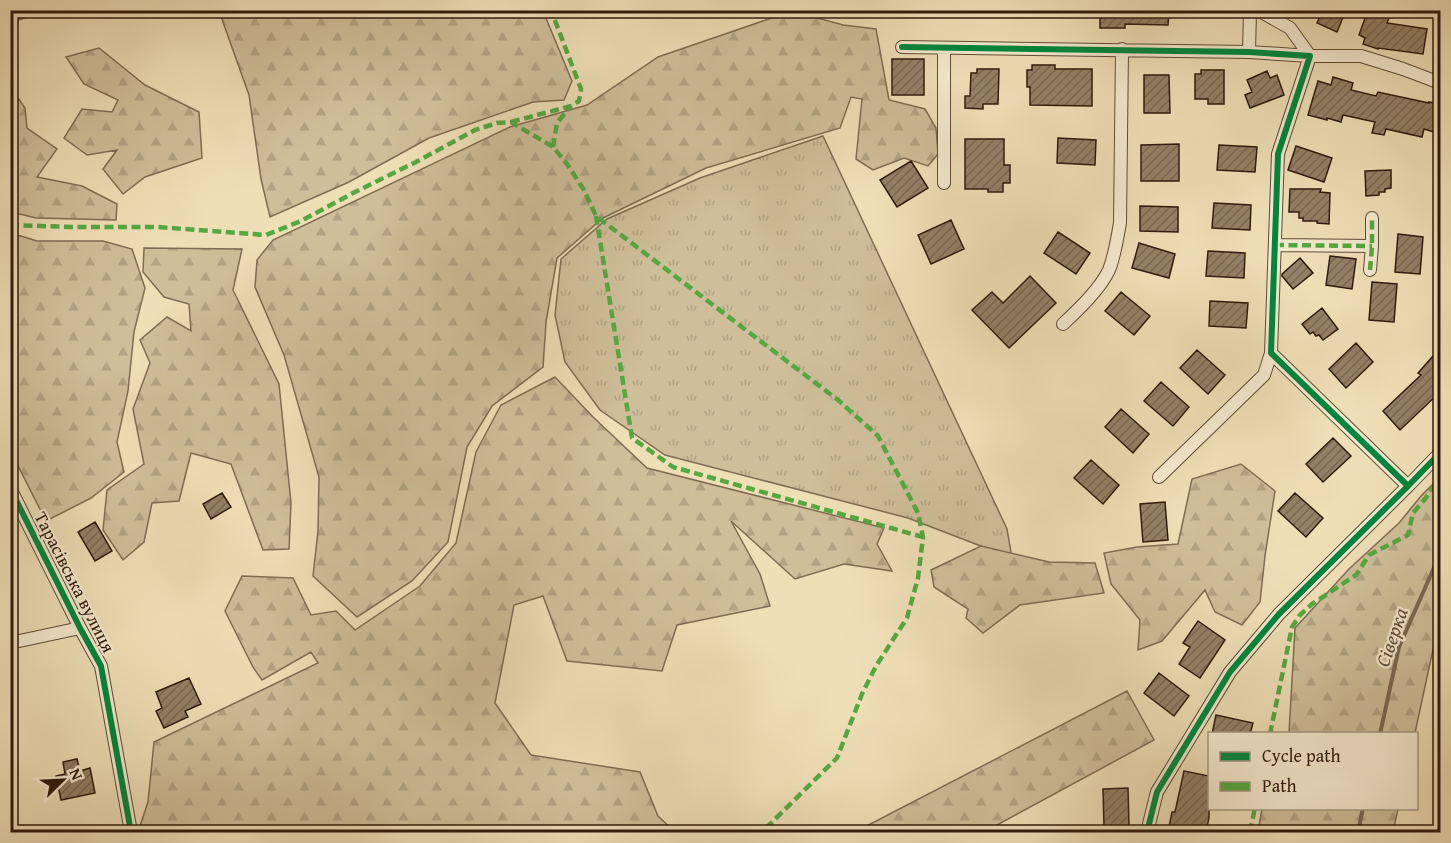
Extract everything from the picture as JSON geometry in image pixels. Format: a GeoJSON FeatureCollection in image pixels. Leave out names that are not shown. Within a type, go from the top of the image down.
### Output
{"type":"FeatureCollection","features":[{"type":"Feature","properties":{"kind":"street"},"geometry":{"type":"LineString","coordinates":[[1250,10],[1250,52]]}},
{"type":"Feature","properties":{"kind":"street"},"geometry":{"type":"LineString","coordinates":[[1258,10],[1290,28],[1310,56]]}},
{"type":"Feature","properties":{"kind":"street"},"geometry":{"type":"LineString","coordinates":[[902,47],[1122,49],[1361,57],[1440,83]]}},
{"type":"Feature","properties":{"kind":"street"},"geometry":{"type":"LineString","coordinates":[[944,48],[944,183]]}},
{"type":"Feature","properties":{"kind":"street"},"geometry":{"type":"LineString","coordinates":[[1063,324],[1082,306],[1103,279],[1115,251],[1120,224],[1122,49]]}},
{"type":"Feature","properties":{"kind":"street"},"geometry":{"type":"LineString","coordinates":[[1159,477],[1264,375],[1271,353],[1278,154],[1310,56]]}},
{"type":"Feature","properties":{"kind":"street"},"geometry":{"type":"LineString","coordinates":[[1370,270],[1372,218]]}},
{"type":"Feature","properties":{"kind":"street"},"geometry":{"type":"LineString","coordinates":[[1275,245],[1372,246]]}},
{"type":"Feature","properties":{"kind":"street"},"geometry":{"type":"LineString","coordinates":[[1271,353],[1407,486]]}},
{"type":"Feature","properties":{"kind":"street"},"geometry":{"type":"LineString","coordinates":[[1147,832],[1157,792],[1230,672],[1279,615],[1440,453]]}},
{"type":"Feature","properties":{"kind":"street","name":"Тарасівська вулиця"},"geometry":{"type":"LineString","coordinates":[[10,488],[101,666],[131,832]]}},
{"type":"Feature","properties":{"kind":"street"},"geometry":{"type":"LineString","coordinates":[[10,643],[80,628]]}},
{"type":"Feature","properties":{"kind":"green space"},"geometry":{"type":"Polygon","coordinates":[[[11,10],[49,11],[18,20],[11,84],[11,10]]]}},
{"type":"Feature","properties":{"kind":"green space"},"geometry":{"type":"Polygon","coordinates":[[[219,11],[543,11],[572,81],[564,100],[533,102],[429,138],[349,182],[270,217],[261,179],[249,95],[219,11]]]}},
{"type":"Feature","properties":{"kind":"green space"},"geometry":{"type":"Polygon","coordinates":[[[792,11],[843,25],[876,29],[889,100],[925,109],[936,128],[938,154],[928,166],[904,158],[873,170],[856,159],[862,99],[851,97],[840,128],[706,168],[603,218],[557,258],[546,322],[543,367],[492,406],[467,447],[448,542],[412,581],[357,617],[313,576],[318,531],[319,477],[284,355],[255,287],[257,260],[273,240],[510,127],[587,105],[658,57],[792,11]]]}},
{"type":"Feature","properties":{"kind":"green space"},"geometry":{"type":"Polygon","coordinates":[[[99,48],[145,85],[199,112],[202,158],[145,177],[123,194],[103,169],[117,150],[87,155],[64,138],[82,109],[112,112],[118,100],[84,84],[66,57],[99,48]]]}},
{"type":"Feature","properties":{"kind":"green space"},"geometry":{"type":"Polygon","coordinates":[[[11,88],[25,108],[27,128],[57,149],[37,177],[82,186],[117,204],[116,220],[36,218],[11,212],[11,88]]]}},
{"type":"Feature","properties":{"kind":"green space"},"geometry":{"type":"Polygon","coordinates":[[[823,136],[1007,529],[1012,558],[908,518],[665,455],[600,410],[565,362],[555,315],[561,259],[607,219],[700,178],[823,136]]]}},
{"type":"Feature","properties":{"kind":"green space"},"geometry":{"type":"Polygon","coordinates":[[[11,233],[37,241],[103,241],[132,249],[145,288],[134,332],[128,391],[117,442],[124,472],[91,498],[46,521],[11,452],[11,233]]]}},
{"type":"Feature","properties":{"kind":"green space"},"geometry":{"type":"Polygon","coordinates":[[[144,248],[242,249],[233,290],[279,384],[291,503],[289,549],[263,550],[231,464],[191,453],[179,501],[152,503],[144,542],[123,560],[103,530],[107,490],[144,464],[133,409],[150,363],[140,340],[167,317],[191,331],[189,304],[164,297],[143,272],[144,248]]]}},
{"type":"Feature","properties":{"kind":"green space"},"geometry":{"type":"Polygon","coordinates":[[[555,377],[647,468],[884,528],[877,544],[892,571],[844,564],[795,579],[731,521],[760,574],[770,606],[677,625],[662,671],[567,661],[543,596],[514,605],[495,703],[531,755],[640,772],[658,816],[675,832],[138,832],[148,802],[154,742],[318,663],[311,652],[262,680],[225,611],[242,576],[293,578],[311,615],[336,611],[355,630],[420,586],[456,543],[476,452],[501,405],[555,377]]]}},
{"type":"Feature","properties":{"kind":"green space"},"geometry":{"type":"Polygon","coordinates":[[[1241,464],[1275,491],[1260,602],[1242,625],[1215,612],[1205,590],[1162,641],[1138,650],[1140,620],[1111,584],[1104,553],[1137,547],[1178,544],[1192,479],[1241,464]]]}},
{"type":"Feature","properties":{"kind":"green space"},"geometry":{"type":"Polygon","coordinates":[[[1440,477],[1440,617],[1415,732],[1289,732],[1295,628],[1349,569],[1399,523],[1440,477]]]}},
{"type":"Feature","properties":{"kind":"green space"},"geometry":{"type":"Polygon","coordinates":[[[981,546],[1049,562],[1095,563],[1104,593],[1020,605],[983,633],[966,618],[968,609],[934,587],[931,570],[981,546]]]}},
{"type":"Feature","properties":{"kind":"green space"},"geometry":{"type":"Polygon","coordinates":[[[1127,691],[1154,740],[984,832],[855,832],[1127,691]]]}},
{"type":"Feature","properties":{"kind":"green space"},"geometry":{"type":"Polygon","coordinates":[[[1262,810],[1398,810],[1393,832],[1258,832],[1262,810]]]}},
{"type":"Feature","properties":{"kind":"building"},"geometry":{"type":"Polygon","coordinates":[[[1100,10],[1169,10],[1168,25],[1125,24],[1125,28],[1100,28],[1100,10]]]}},
{"type":"Feature","properties":{"kind":"building"},"geometry":{"type":"Polygon","coordinates":[[[1323,10],[1346,10],[1337,32],[1317,23],[1323,10]]]}},
{"type":"Feature","properties":{"kind":"building"},"geometry":{"type":"Polygon","coordinates":[[[1368,10],[1392,10],[1387,23],[1427,29],[1423,54],[1378,49],[1363,44],[1365,38],[1359,35],[1368,10]]]}},
{"type":"Feature","properties":{"kind":"building"},"geometry":{"type":"Polygon","coordinates":[[[892,59],[924,59],[924,95],[892,95],[892,59]]]}},
{"type":"Feature","properties":{"kind":"building"},"geometry":{"type":"Polygon","coordinates":[[[1032,65],[1055,65],[1055,69],[1092,69],[1092,106],[1030,105],[1027,70],[1032,70],[1032,65]]]}},
{"type":"Feature","properties":{"kind":"building"},"geometry":{"type":"Polygon","coordinates":[[[977,69],[999,69],[998,104],[983,104],[983,109],[965,108],[965,96],[970,96],[971,73],[977,73],[977,69]]]}},
{"type":"Feature","properties":{"kind":"building"},"geometry":{"type":"Polygon","coordinates":[[[1201,70],[1224,70],[1224,104],[1208,104],[1208,99],[1195,99],[1195,74],[1201,74],[1201,70]]]}},
{"type":"Feature","properties":{"kind":"building"},"geometry":{"type":"Polygon","coordinates":[[[1267,71],[1270,78],[1277,75],[1284,95],[1250,108],[1245,95],[1252,92],[1247,80],[1267,71]]]}},
{"type":"Feature","properties":{"kind":"building"},"geometry":{"type":"Polygon","coordinates":[[[1144,75],[1169,75],[1170,113],[1144,113],[1144,75]]]}},
{"type":"Feature","properties":{"kind":"building"},"geometry":{"type":"Polygon","coordinates":[[[1333,77],[1353,83],[1351,90],[1376,96],[1378,92],[1440,104],[1434,132],[1424,129],[1422,137],[1386,129],[1384,135],[1372,133],[1375,122],[1343,115],[1341,122],[1308,115],[1318,81],[1331,85],[1333,77]]]}},
{"type":"Feature","properties":{"kind":"building"},"geometry":{"type":"Polygon","coordinates":[[[1058,138],[1096,140],[1095,165],[1057,163],[1058,138]]]}},
{"type":"Feature","properties":{"kind":"building"},"geometry":{"type":"Polygon","coordinates":[[[965,139],[1004,139],[1004,165],[1010,165],[1010,183],[1003,183],[1003,192],[988,192],[988,189],[965,189],[965,139]]]}},
{"type":"Feature","properties":{"kind":"building"},"geometry":{"type":"Polygon","coordinates":[[[1179,144],[1179,181],[1141,181],[1141,145],[1179,144]]]}},
{"type":"Feature","properties":{"kind":"building"},"geometry":{"type":"Polygon","coordinates":[[[1219,145],[1257,147],[1255,172],[1217,170],[1219,145]]]}},
{"type":"Feature","properties":{"kind":"building"},"geometry":{"type":"Polygon","coordinates":[[[1296,146],[1332,158],[1324,182],[1288,170],[1296,146]]]}},
{"type":"Feature","properties":{"kind":"building"},"geometry":{"type":"Polygon","coordinates":[[[911,161],[928,188],[897,207],[880,180],[911,161]]]}},
{"type":"Feature","properties":{"kind":"building"},"geometry":{"type":"Polygon","coordinates":[[[1391,170],[1391,188],[1385,189],[1385,192],[1379,192],[1379,195],[1366,196],[1365,171],[1391,170]]]}},
{"type":"Feature","properties":{"kind":"building"},"geometry":{"type":"Polygon","coordinates":[[[1290,189],[1321,189],[1320,192],[1330,193],[1329,224],[1303,221],[1303,218],[1299,218],[1299,212],[1289,212],[1290,189]]]}},
{"type":"Feature","properties":{"kind":"building"},"geometry":{"type":"Polygon","coordinates":[[[1214,203],[1251,205],[1250,230],[1212,228],[1214,203]]]}},
{"type":"Feature","properties":{"kind":"building"},"geometry":{"type":"Polygon","coordinates":[[[1140,206],[1178,207],[1178,232],[1140,231],[1140,206]]]}},
{"type":"Feature","properties":{"kind":"building"},"geometry":{"type":"Polygon","coordinates":[[[951,220],[964,249],[931,264],[918,235],[951,220]]]}},
{"type":"Feature","properties":{"kind":"building"},"geometry":{"type":"Polygon","coordinates":[[[1058,232],[1090,253],[1076,274],[1044,253],[1058,232]]]}},
{"type":"Feature","properties":{"kind":"building"},"geometry":{"type":"Polygon","coordinates":[[[1398,234],[1423,237],[1420,274],[1395,272],[1398,234]]]}},
{"type":"Feature","properties":{"kind":"building"},"geometry":{"type":"Polygon","coordinates":[[[1139,243],[1175,254],[1169,278],[1132,268],[1139,243]]]}},
{"type":"Feature","properties":{"kind":"building"},"geometry":{"type":"Polygon","coordinates":[[[1208,251],[1245,253],[1244,278],[1206,276],[1208,251]]]}},
{"type":"Feature","properties":{"kind":"building"},"geometry":{"type":"Polygon","coordinates":[[[1330,256],[1356,259],[1352,289],[1326,285],[1330,256]]]}},
{"type":"Feature","properties":{"kind":"building"},"geometry":{"type":"Polygon","coordinates":[[[1300,258],[1313,273],[1293,289],[1282,274],[1300,258]]]}},
{"type":"Feature","properties":{"kind":"building"},"geometry":{"type":"Polygon","coordinates":[[[1030,276],[1056,303],[1009,348],[972,310],[992,292],[1003,303],[1030,276]]]}},
{"type":"Feature","properties":{"kind":"building"},"geometry":{"type":"Polygon","coordinates":[[[1372,282],[1397,284],[1394,322],[1369,320],[1372,282]]]}},
{"type":"Feature","properties":{"kind":"building"},"geometry":{"type":"Polygon","coordinates":[[[1121,292],[1150,316],[1134,335],[1105,311],[1121,292]]]}},
{"type":"Feature","properties":{"kind":"building"},"geometry":{"type":"Polygon","coordinates":[[[1210,301],[1248,303],[1246,328],[1209,326],[1210,301]]]}},
{"type":"Feature","properties":{"kind":"building"},"geometry":{"type":"Polygon","coordinates":[[[1322,308],[1338,329],[1323,340],[1313,332],[1310,334],[1302,324],[1322,308]]]}},
{"type":"Feature","properties":{"kind":"building"},"geometry":{"type":"Polygon","coordinates":[[[1356,343],[1373,362],[1346,388],[1329,369],[1356,343]]]}},
{"type":"Feature","properties":{"kind":"building"},"geometry":{"type":"Polygon","coordinates":[[[1440,348],[1440,392],[1400,430],[1383,411],[1421,375],[1418,373],[1440,348]]]}},
{"type":"Feature","properties":{"kind":"building"},"geometry":{"type":"Polygon","coordinates":[[[1197,350],[1225,375],[1208,394],[1180,368],[1197,350]]]}},
{"type":"Feature","properties":{"kind":"building"},"geometry":{"type":"Polygon","coordinates":[[[1161,382],[1189,407],[1173,426],[1144,401],[1161,382]]]}},
{"type":"Feature","properties":{"kind":"building"},"geometry":{"type":"Polygon","coordinates":[[[1121,409],[1149,434],[1133,453],[1105,427],[1121,409]]]}},
{"type":"Feature","properties":{"kind":"building"},"geometry":{"type":"Polygon","coordinates":[[[1333,438],[1351,456],[1323,482],[1306,464],[1333,438]]]}},
{"type":"Feature","properties":{"kind":"building"},"geometry":{"type":"Polygon","coordinates":[[[1091,460],[1119,485],[1103,504],[1074,478],[1091,460]]]}},
{"type":"Feature","properties":{"kind":"building"},"geometry":{"type":"Polygon","coordinates":[[[222,493],[231,507],[211,519],[203,504],[222,493]]]}},
{"type":"Feature","properties":{"kind":"building"},"geometry":{"type":"Polygon","coordinates":[[[1295,493],[1323,518],[1306,537],[1278,511],[1295,493]]]}},
{"type":"Feature","properties":{"kind":"building"},"geometry":{"type":"Polygon","coordinates":[[[1165,502],[1168,540],[1143,542],[1140,504],[1165,502]]]}},
{"type":"Feature","properties":{"kind":"building"},"geometry":{"type":"Polygon","coordinates":[[[95,522],[112,551],[95,561],[78,532],[95,522]]]}},
{"type":"Feature","properties":{"kind":"building"},"geometry":{"type":"Polygon","coordinates":[[[1198,621],[1225,640],[1200,678],[1179,664],[1190,647],[1183,643],[1198,621]]]}},
{"type":"Feature","properties":{"kind":"building"},"geometry":{"type":"Polygon","coordinates":[[[1159,673],[1189,696],[1174,716],[1144,693],[1159,673]]]}},
{"type":"Feature","properties":{"kind":"building"},"geometry":{"type":"Polygon","coordinates":[[[189,678],[201,704],[185,711],[188,717],[164,728],[156,711],[162,708],[156,692],[189,678]]]}},
{"type":"Feature","properties":{"kind":"building"},"geometry":{"type":"Polygon","coordinates":[[[1216,715],[1253,723],[1251,732],[1212,732],[1216,715]]]}},
{"type":"Feature","properties":{"kind":"building"},"geometry":{"type":"Polygon","coordinates":[[[77,759],[80,771],[90,768],[95,793],[61,800],[56,776],[65,774],[63,762],[77,759]]]}},
{"type":"Feature","properties":{"kind":"building"},"geometry":{"type":"Polygon","coordinates":[[[1184,771],[1208,776],[1209,818],[1206,832],[1168,832],[1172,812],[1175,812],[1184,771]]]}},
{"type":"Feature","properties":{"kind":"building"},"geometry":{"type":"Polygon","coordinates":[[[1128,788],[1129,826],[1104,827],[1103,789],[1128,788]]]}},
{"type":"Feature","properties":{"kind":"waterway","name":"Сіверка"},"geometry":{"type":"LineString","coordinates":[[1380,732],[1399,647],[1440,554]]}},
{"type":"Feature","properties":{"kind":"waterway","name":"Сіверка"},"geometry":{"type":"LineString","coordinates":[[1358,832],[1363,810]]}},
{"type":"Feature","properties":{"kind":"marked path"},"geometry":{"type":"LineString","coordinates":[[511,122],[571,106],[579,101],[581,89],[551,10]]}},
{"type":"Feature","properties":{"kind":"marked path"},"geometry":{"type":"LineString","coordinates":[[553,147],[557,123],[571,106]]}},
{"type":"Feature","properties":{"kind":"marked path"},"geometry":{"type":"LineString","coordinates":[[10,225],[157,227],[266,235],[301,221],[475,130],[497,123],[511,122],[553,147],[584,190],[596,216],[838,400],[878,436],[918,513],[923,537],[918,578],[907,618],[876,666],[862,694],[837,758],[762,832]]}},
{"type":"Feature","properties":{"kind":"marked path"},"geometry":{"type":"LineString","coordinates":[[596,216],[632,438],[673,467],[923,537]]}},
{"type":"Feature","properties":{"kind":"marked path"},"geometry":{"type":"LineString","coordinates":[[1370,270],[1372,218]]}},
{"type":"Feature","properties":{"kind":"marked path"},"geometry":{"type":"LineString","coordinates":[[1275,245],[1372,246]]}},
{"type":"Feature","properties":{"kind":"marked path"},"geometry":{"type":"LineString","coordinates":[[1270,732],[1292,627],[1300,615],[1312,604],[1356,575],[1369,555],[1408,535],[1413,513],[1440,477]]}},
{"type":"Feature","properties":{"kind":"marked path"},"geometry":{"type":"LineString","coordinates":[[1250,832],[1255,810]]}},
{"type":"Feature","properties":{"kind":"cycle path"},"geometry":{"type":"LineString","coordinates":[[902,47],[1249,52],[1310,56],[1278,154],[1271,353],[1408,486],[1440,453]]}},
{"type":"Feature","properties":{"kind":"cycle path"},"geometry":{"type":"LineString","coordinates":[[1147,832],[1157,792],[1230,672],[1279,614],[1408,486]]}},
{"type":"Feature","properties":{"kind":"cycle path"},"geometry":{"type":"LineString","coordinates":[[10,488],[101,666],[131,832]]}}]}
